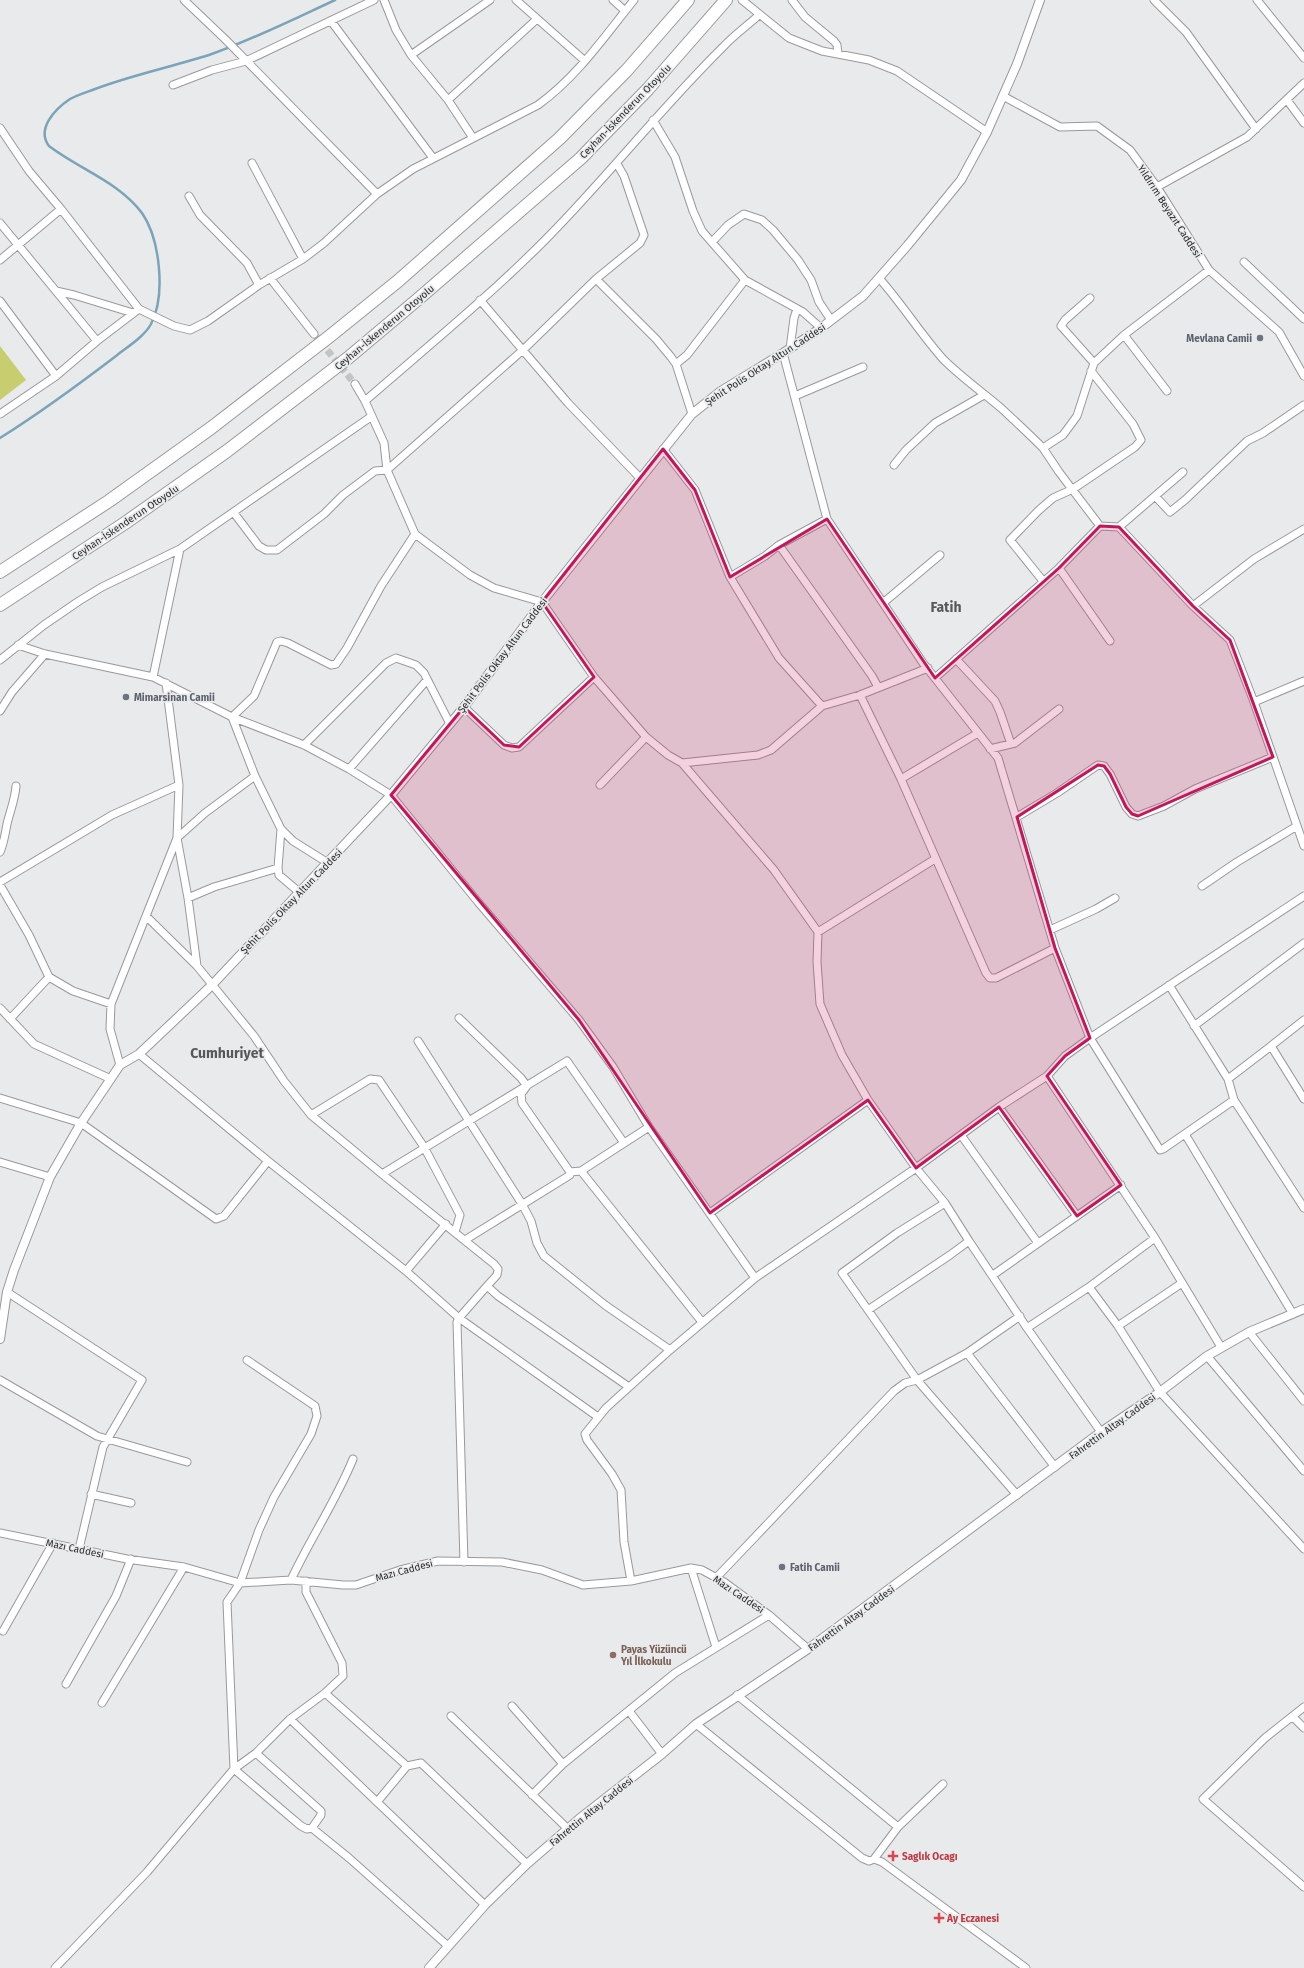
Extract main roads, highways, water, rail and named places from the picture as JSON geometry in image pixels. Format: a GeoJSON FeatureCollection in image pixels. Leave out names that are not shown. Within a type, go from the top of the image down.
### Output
{"type":"FeatureCollection","features":[{"type":"Feature","properties":{"kind":"highway"},"geometry":{"type":"LineString","coordinates":[[0,572],[109,501],[211,428],[330,336],[398,281],[560,138],[626,70],[688,0]]}},
{"type":"Feature","properties":{"kind":"highway","name":"Ceyhan-İskenderun Otoyolu"},"geometry":{"type":"LineString","coordinates":[[0,605],[125,524],[227,451],[348,358],[418,300],[580,158],[648,89],[726,0]]}},
{"type":"Feature","properties":{"kind":"waterway"},"geometry":{"type":"LineString","coordinates":[[0,438],[30,419],[102,367],[140,337],[148,329],[156,312],[159,267],[157,252],[148,224],[142,213],[133,202],[122,193],[49,146],[45,133],[46,126],[53,114],[64,103],[79,95],[123,79],[209,55],[241,43],[335,0]]}},
{"type":"Feature","properties":{"kind":"tunnel"},"geometry":{"type":"LineString","coordinates":[[314,334],[355,384]]}},
{"type":"Feature","properties":{"kind":"place","name":"Mevlana Camii"},"geometry":{"type":"Point","coordinates":[1260,338]}},
{"type":"Feature","properties":{"kind":"place","name":"Mimarsinan Camii"},"geometry":{"type":"Point","coordinates":[126,697]}},
{"type":"Feature","properties":{"kind":"place","name":"Fatih Camii"},"geometry":{"type":"Point","coordinates":[782,1567]}},
{"type":"Feature","properties":{"kind":"place","name":"Payas Yüzüncü Yıl İlkokulu"},"geometry":{"type":"Point","coordinates":[613,1655]}},
{"type":"Feature","properties":{"kind":"place","name":"Saglık Ocagı"},"geometry":{"type":"Point","coordinates":[893,1856]}},
{"type":"Feature","properties":{"kind":"place","name":"Ay Eczanesi"},"geometry":{"type":"Point","coordinates":[939,1918]}},
{"type":"Feature","properties":{"kind":"district","name":"Fatih"},"geometry":{"type":"Point","coordinates":[946,607]}},
{"type":"Feature","properties":{"kind":"district","name":"Cumhuriyet"},"geometry":{"type":"Point","coordinates":[227,1053]}}]}
